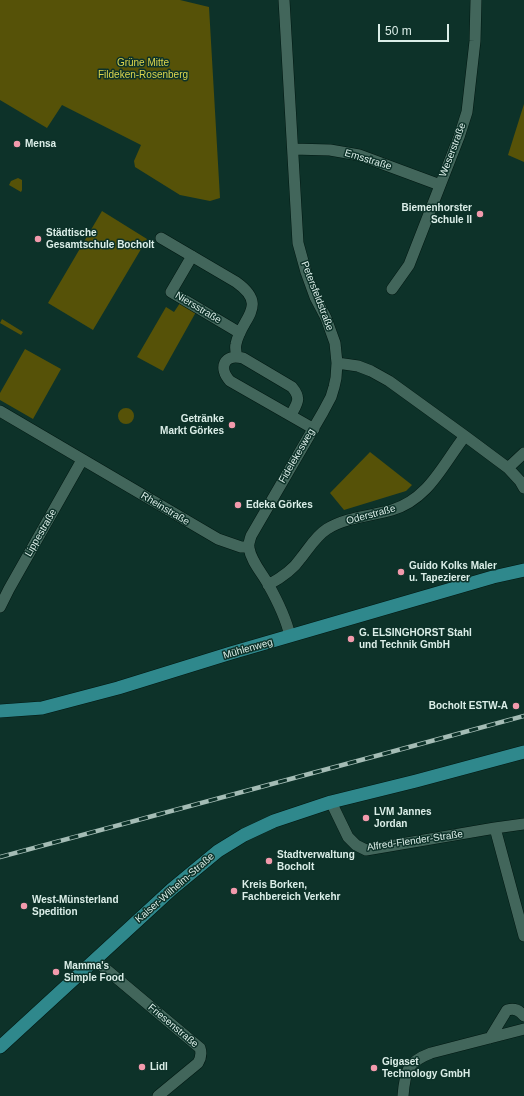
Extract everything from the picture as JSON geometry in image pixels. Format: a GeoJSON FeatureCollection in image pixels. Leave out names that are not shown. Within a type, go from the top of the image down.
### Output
{"type":"FeatureCollection","features":[{"type":"Feature","properties":{"kind":"main road","name":"Mühlenweg"},"geometry":{"type":"LineString","coordinates":[[493,577],[524,564]]}},
{"type":"Feature","properties":{"kind":"main road","name":"Mühlenweg"},"geometry":{"type":"LineString","coordinates":[[0,711],[42,708],[111,690],[493,577],[524,570]]}},
{"type":"Feature","properties":{"kind":"main road","name":"Kaiser-Wilhelm-Straße"},"geometry":{"type":"LineString","coordinates":[[0,1047],[163,897],[218,851],[244,835],[274,821],[331,802],[524,752]]}},
{"type":"Feature","properties":{"kind":"street","name":"Petersfeldstraße"},"geometry":{"type":"LineString","coordinates":[[284,0],[298,243],[315,297],[326,318],[335,343],[337,363]]}},
{"type":"Feature","properties":{"kind":"street","name":"Weserstraße"},"geometry":{"type":"LineString","coordinates":[[392,289],[409,265],[459,137],[467,112],[474,41],[476,0]]}},
{"type":"Feature","properties":{"kind":"street","name":"Emsstraße"},"geometry":{"type":"LineString","coordinates":[[293,149],[330,150],[359,155],[440,185]]}},
{"type":"Feature","properties":{"kind":"street"},"geometry":{"type":"LineString","coordinates":[[161,238],[236,282],[246,290],[250,296],[252,308],[235,346],[237,357]]}},
{"type":"Feature","properties":{"kind":"street","name":"Niersstraße"},"geometry":{"type":"LineString","coordinates":[[192,256],[171,292],[240,333]]}},
{"type":"Feature","properties":{"kind":"street"},"geometry":{"type":"LineString","coordinates":[[291,415],[297,404],[298,398],[297,393],[292,387],[242,358],[237,357],[228,359],[225,362],[223,367],[224,372],[230,381],[314,428]]}},
{"type":"Feature","properties":{"kind":"street","name":"Fidelekesweg"},"geometry":{"type":"LineString","coordinates":[[249,547],[251,536],[331,397],[334,387],[337,363]]}},
{"type":"Feature","properties":{"kind":"street"},"geometry":{"type":"LineString","coordinates":[[337,363],[358,366],[371,371],[409,395],[508,468],[520,481],[524,488]]}},
{"type":"Feature","properties":{"kind":"street","name":"Rheinstraße"},"geometry":{"type":"LineString","coordinates":[[0,411],[218,539],[249,547]]}},
{"type":"Feature","properties":{"kind":"street","name":"Oderstraße"},"geometry":{"type":"LineString","coordinates":[[268,584],[287,574],[301,559],[318,536],[327,529],[344,521],[394,510],[414,500],[434,480],[465,436]]}},
{"type":"Feature","properties":{"kind":"street"},"geometry":{"type":"LineString","coordinates":[[508,468],[524,453]]}},
{"type":"Feature","properties":{"kind":"street","name":"Lippestraße"},"geometry":{"type":"LineString","coordinates":[[0,607],[4,586],[82,460]]}},
{"type":"Feature","properties":{"kind":"street"},"geometry":{"type":"LineString","coordinates":[[249,547],[251,555],[280,607],[290,636]]}},
{"type":"Feature","properties":{"kind":"street","name":"Alfred-Flender-Straße"},"geometry":{"type":"LineString","coordinates":[[331,802],[348,837],[356,845],[366,850],[524,824]]}},
{"type":"Feature","properties":{"kind":"street"},"geometry":{"type":"LineString","coordinates":[[495,828],[524,936]]}},
{"type":"Feature","properties":{"kind":"street","name":"Friesenstraße"},"geometry":{"type":"LineString","coordinates":[[95,960],[200,1048],[202,1054],[198,1063],[158,1096]]}},
{"type":"Feature","properties":{"kind":"street"},"geometry":{"type":"LineString","coordinates":[[490,1038],[507,1010],[514,1009],[520,1011],[524,1016]]}},
{"type":"Feature","properties":{"kind":"street"},"geometry":{"type":"LineString","coordinates":[[403,1096],[404,1078],[410,1065],[420,1057],[523,1028]]}},
{"type":"Feature","properties":{"kind":"green space","name":"Grüne Mitte Fildeken-Rosenberg"},"geometry":{"type":"Polygon","coordinates":[[[0,0],[180,0],[209,7],[220,198],[210,201],[180,195],[135,167],[134,161],[141,145],[62,105],[47,128],[0,100],[0,0]]]}},
{"type":"Feature","properties":{"kind":"green space"},"geometry":{"type":"Polygon","coordinates":[[[524,104],[524,162],[508,155],[524,104]]]}},
{"type":"Feature","properties":{"kind":"green space"},"geometry":{"type":"Polygon","coordinates":[[[18,178],[22,180],[21,192],[9,185],[11,181],[18,178]]]}},
{"type":"Feature","properties":{"kind":"green space"},"geometry":{"type":"Polygon","coordinates":[[[102,211],[147,239],[93,330],[48,303],[102,211]]]}},
{"type":"Feature","properties":{"kind":"green space"},"geometry":{"type":"Polygon","coordinates":[[[180,303],[196,312],[163,371],[137,357],[166,307],[174,312],[180,303]]]}},
{"type":"Feature","properties":{"kind":"green space"},"geometry":{"type":"Polygon","coordinates":[[[2,319],[23,332],[21,335],[0,323],[2,319]]]}},
{"type":"Feature","properties":{"kind":"green space"},"geometry":{"type":"Polygon","coordinates":[[[25,349],[61,369],[33,419],[0,400],[0,393],[25,349]]]}},
{"type":"Feature","properties":{"kind":"green space"},"geometry":{"type":"Polygon","coordinates":[[[126,408],[133,413],[134,416],[129,423],[126,424],[119,419],[118,416],[123,409],[126,408]]]}},
{"type":"Feature","properties":{"kind":"green space"},"geometry":{"type":"Polygon","coordinates":[[[370,452],[412,485],[406,491],[344,510],[330,493],[370,452]]]}},
{"type":"Feature","properties":{"kind":"railway"},"geometry":{"type":"LineString","coordinates":[[0,857],[524,716]]}},
{"type":"Feature","properties":{"kind":"place","name":"Mensa"},"geometry":{"type":"Point","coordinates":[17,144]}},
{"type":"Feature","properties":{"kind":"place","name":"Biemenhorster Schule II"},"geometry":{"type":"Point","coordinates":[480,214]}},
{"type":"Feature","properties":{"kind":"place","name":"Städtische Gesamtschule Bocholt"},"geometry":{"type":"Point","coordinates":[38,239]}},
{"type":"Feature","properties":{"kind":"place","name":"Getränke Markt Görkes"},"geometry":{"type":"Point","coordinates":[232,425]}},
{"type":"Feature","properties":{"kind":"place","name":"Edeka Görkes"},"geometry":{"type":"Point","coordinates":[238,505]}},
{"type":"Feature","properties":{"kind":"place","name":"Guido Kolks Maler u. Tapezierer"},"geometry":{"type":"Point","coordinates":[401,572]}},
{"type":"Feature","properties":{"kind":"place","name":"G. ELSINGHORST Stahl und Technik GmbH"},"geometry":{"type":"Point","coordinates":[351,639]}},
{"type":"Feature","properties":{"kind":"place","name":"Bocholt ESTW-A"},"geometry":{"type":"Point","coordinates":[516,706]}},
{"type":"Feature","properties":{"kind":"place","name":"LVM Jannes Jordan"},"geometry":{"type":"Point","coordinates":[366,818]}},
{"type":"Feature","properties":{"kind":"place","name":"Stadtverwaltung Bocholt"},"geometry":{"type":"Point","coordinates":[269,861]}},
{"type":"Feature","properties":{"kind":"place","name":"Kreis Borken, Fachbereich Verkehr"},"geometry":{"type":"Point","coordinates":[234,891]}},
{"type":"Feature","properties":{"kind":"place","name":"West-Münsterland Spedition"},"geometry":{"type":"Point","coordinates":[24,906]}},
{"type":"Feature","properties":{"kind":"place","name":"Mamma's Simple Food"},"geometry":{"type":"Point","coordinates":[56,972]}},
{"type":"Feature","properties":{"kind":"place","name":"Lidl"},"geometry":{"type":"Point","coordinates":[142,1067]}},
{"type":"Feature","properties":{"kind":"place","name":"Gigaset Technology GmbH"},"geometry":{"type":"Point","coordinates":[374,1068]}}]}
